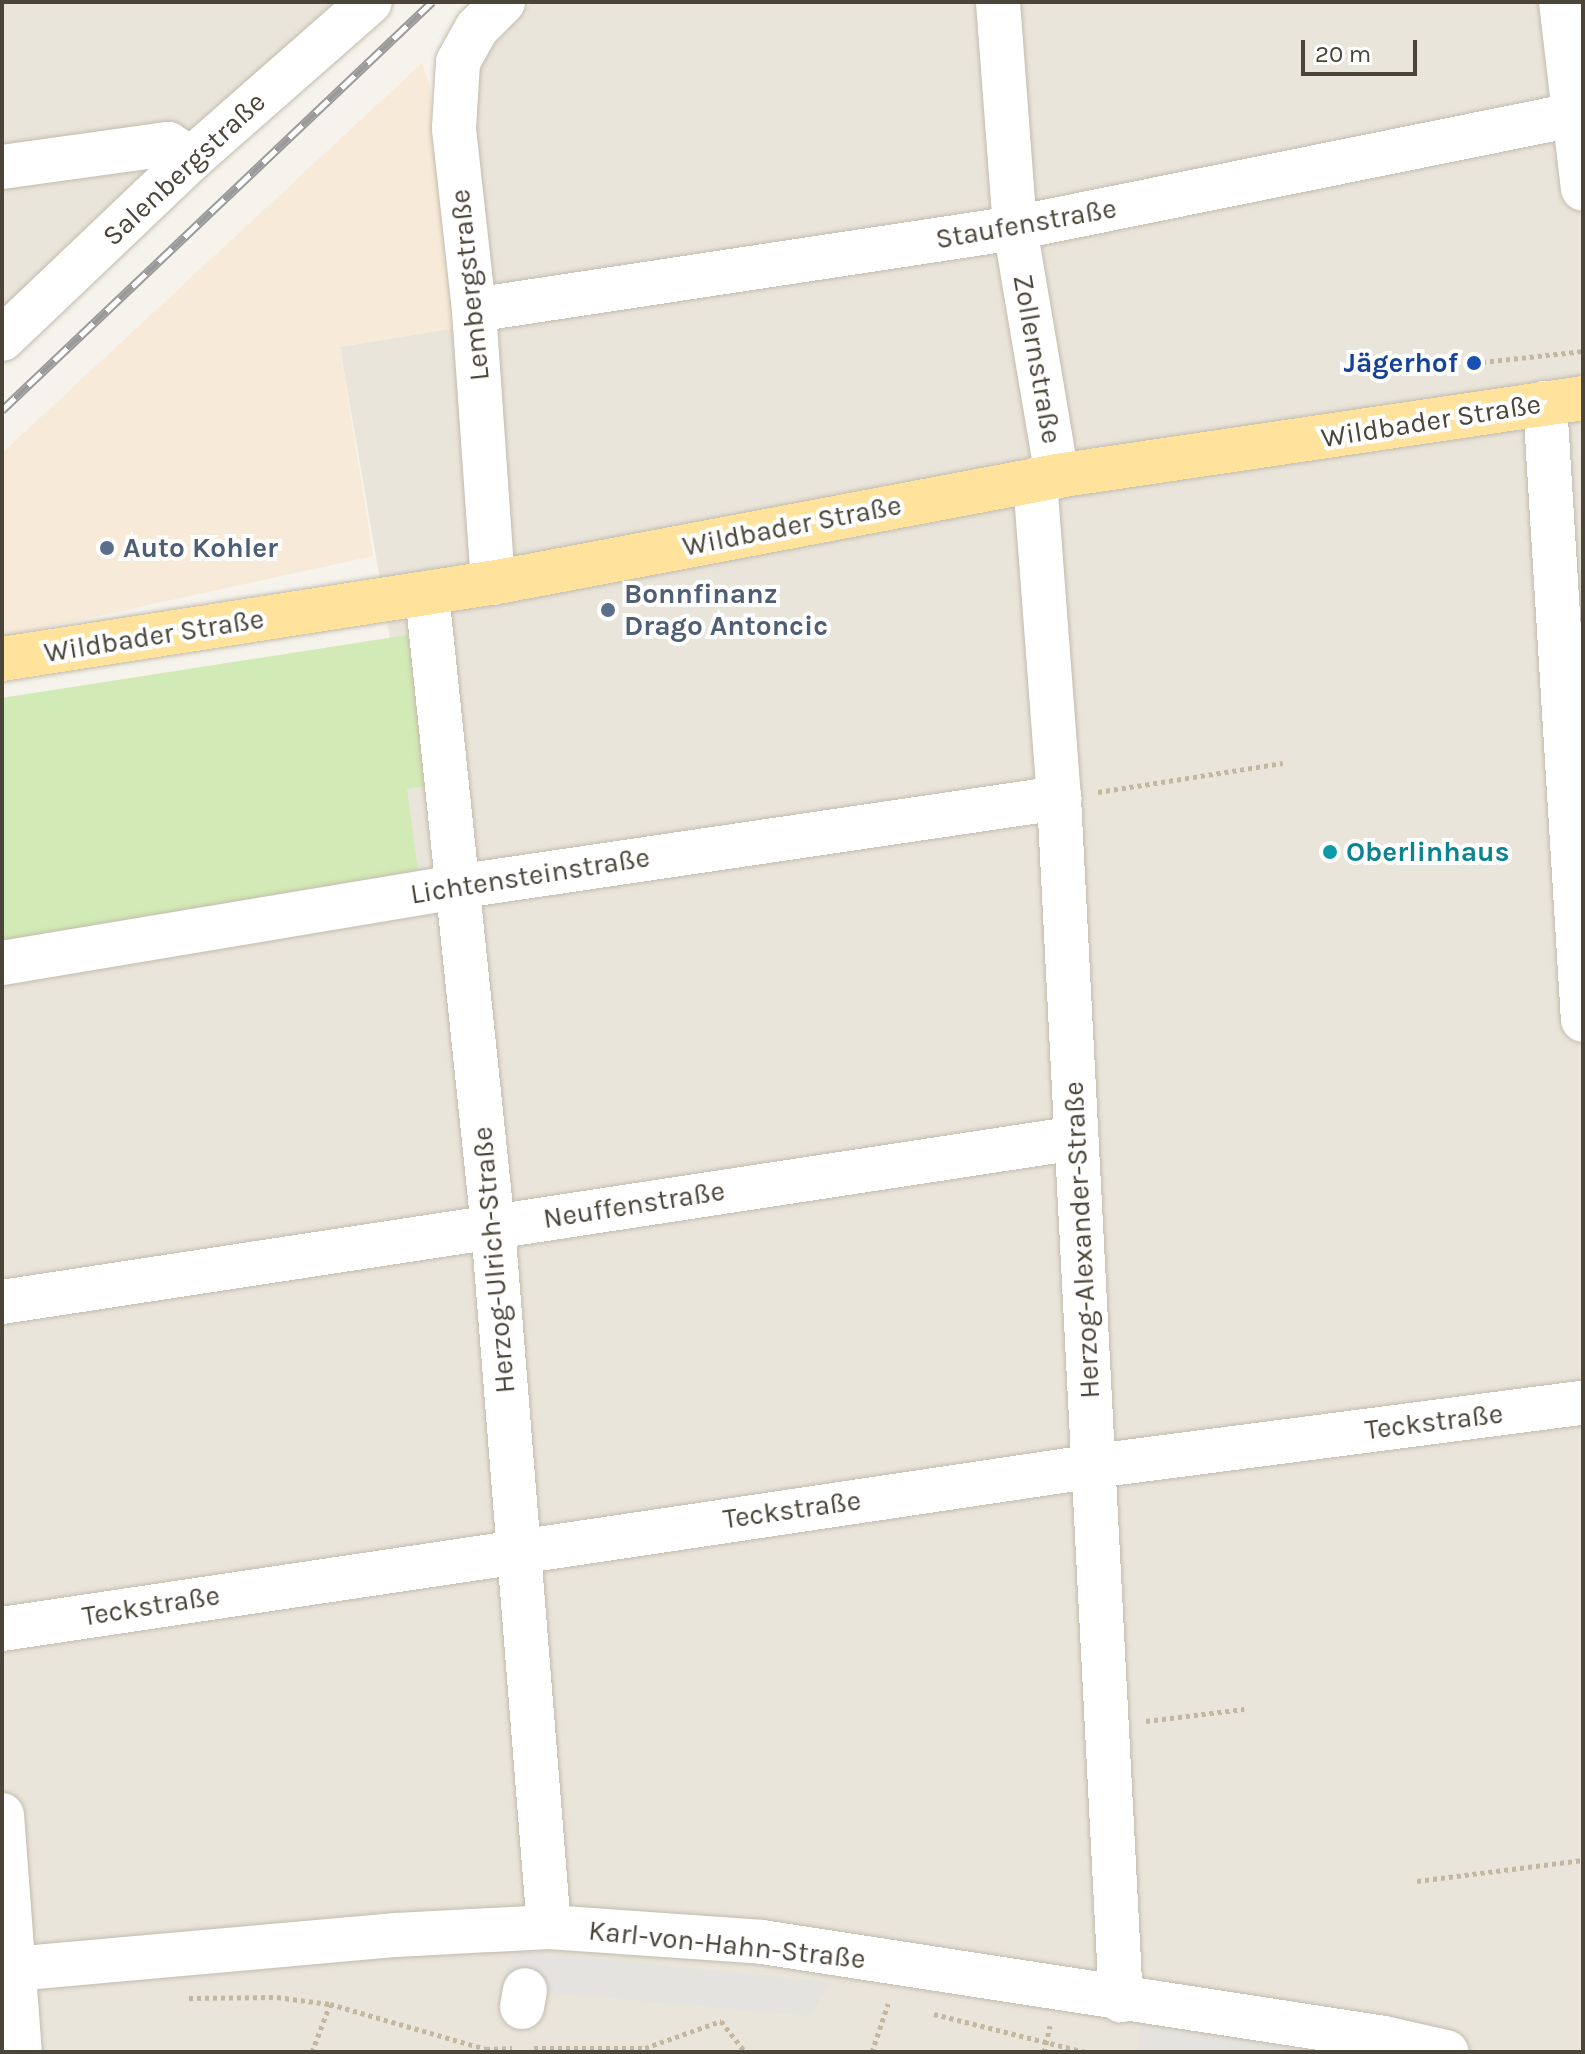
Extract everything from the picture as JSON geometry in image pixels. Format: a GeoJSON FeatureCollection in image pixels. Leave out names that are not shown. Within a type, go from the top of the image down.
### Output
{"type":"FeatureCollection","features":[{"type":"Feature","properties":{"kind":"main road","name":"Wildbader Straße"},"geometry":{"type":"LineString","coordinates":[[2,659],[493,583],[1046,478],[1564,400]]}},
{"type":"Feature","properties":{"kind":"street","name":"Salenbergstraße"},"geometry":{"type":"LineString","coordinates":[[2,339],[191,159],[370,2]]}},
{"type":"Feature","properties":{"kind":"street","name":"Lembergstraße"},"geometry":{"type":"LineString","coordinates":[[493,583],[474,310],[454,128],[458,62],[477,28],[503,2]]}},
{"type":"Feature","properties":{"kind":"street","name":"Zollernstraße"},"geometry":{"type":"LineString","coordinates":[[998,2],[1015,228],[1046,478]]}},
{"type":"Feature","properties":{"kind":"street"},"geometry":{"type":"LineString","coordinates":[[1561,2],[1583,189]]}},
{"type":"Feature","properties":{"kind":"street","name":"Staufenstraße"},"geometry":{"type":"LineString","coordinates":[[474,310],[1015,228],[1573,115]]}},
{"type":"Feature","properties":{"kind":"street"},"geometry":{"type":"LineString","coordinates":[[2,167],[168,144],[191,159]]}},
{"type":"Feature","properties":{"kind":"street"},"geometry":{"type":"LineString","coordinates":[[1564,400],[1562,622],[1583,1020]]}},
{"type":"Feature","properties":{"kind":"street","name":"Herzog-Alexander-Straße"},"geometry":{"type":"LineString","coordinates":[[1046,478],[1059,798],[1121,2000]]}},
{"type":"Feature","properties":{"kind":"street","name":"Herzog-Ulrich-Straße"},"geometry":{"type":"LineString","coordinates":[[427,594],[493,1227],[549,1927]]}},
{"type":"Feature","properties":{"kind":"street","name":"Lichtensteinstraße"},"geometry":{"type":"LineString","coordinates":[[2,963],[456,887],[1059,798]]}},
{"type":"Feature","properties":{"kind":"street","name":"Neuffenstraße"},"geometry":{"type":"LineString","coordinates":[[2,1302],[1076,1138]]}},
{"type":"Feature","properties":{"kind":"street","name":"Teckstraße"},"geometry":{"type":"LineString","coordinates":[[2,1629],[1095,1466],[1583,1403]]}},
{"type":"Feature","properties":{"kind":"street"},"geometry":{"type":"LineString","coordinates":[[2,1815],[8,1969],[20,2052]]}},
{"type":"Feature","properties":{"kind":"street","name":"Karl-von-Hahn-Straße"},"geometry":{"type":"LineString","coordinates":[[8,1969],[396,1935],[549,1927],[762,1942],[894,1984],[1121,2000],[1384,2038],[1446,2052]]}},
{"type":"Feature","properties":{"kind":"path"},"geometry":{"type":"LineString","coordinates":[[1474,363],[1583,351]]}},
{"type":"Feature","properties":{"kind":"path"},"geometry":{"type":"LineString","coordinates":[[1059,798],[1283,763]]}},
{"type":"Feature","properties":{"kind":"path"},"geometry":{"type":"LineString","coordinates":[[1106,1726],[1244,1709]]}},
{"type":"Feature","properties":{"kind":"path"},"geometry":{"type":"LineString","coordinates":[[1417,1881],[1583,1860]]}},
{"type":"Feature","properties":{"kind":"path"},"geometry":{"type":"LineString","coordinates":[[894,1984],[902,2007]]}},
{"type":"Feature","properties":{"kind":"path"},"geometry":{"type":"LineString","coordinates":[[872,2052],[894,1984]]}},
{"type":"Feature","properties":{"kind":"path"},"geometry":{"type":"LineString","coordinates":[[172,2000],[277,1997],[330,2004],[486,2049],[645,2048],[721,2021],[745,2052]]}},
{"type":"Feature","properties":{"kind":"path"},"geometry":{"type":"LineString","coordinates":[[312,2052],[330,2004]]}},
{"type":"Feature","properties":{"kind":"path"},"geometry":{"type":"LineString","coordinates":[[930,2013],[1085,2052]]}},
{"type":"Feature","properties":{"kind":"path"},"geometry":{"type":"LineString","coordinates":[[1044,2052],[1048,2041]]}},
{"type":"Feature","properties":{"kind":"shaded area"},"geometry":{"type":"Polygon","coordinates":[[[2,2],[347,2],[2,313],[2,2]]]}},
{"type":"Feature","properties":{"kind":"shaded area"},"geometry":{"type":"Polygon","coordinates":[[[532,2],[1583,2],[1583,2052],[2,2052],[2,698],[390,638],[340,347],[491,322],[468,118],[476,65],[532,2]]]}},
{"type":"Feature","properties":{"kind":"shaded area"},"geometry":{"type":"Polygon","coordinates":[[[422,63],[430,89],[455,328],[340,347],[373,556],[2,637],[2,453],[422,63]]]}},
{"type":"Feature","properties":{"kind":"shaded area"},"geometry":{"type":"Polygon","coordinates":[[[515,1951],[832,1982],[810,2016],[500,1988],[515,1951]]]}},
{"type":"Feature","properties":{"kind":"shaded area"},"geometry":{"type":"Polygon","coordinates":[[[1139,2023],[1313,2052],[1139,2052],[1139,2023]]]}},
{"type":"Feature","properties":{"kind":"green space"},"geometry":{"type":"Polygon","coordinates":[[[421,633],[440,784],[407,789],[418,870],[2,941],[2,698],[421,633]]]}},
{"type":"Feature","properties":{"kind":"railway"},"geometry":{"type":"LineString","coordinates":[[2,410],[432,2]]}},
{"type":"Feature","properties":{"kind":"place","name":"Jägerhof"},"geometry":{"type":"Point","coordinates":[1474,363]}},
{"type":"Feature","properties":{"kind":"place","name":"Auto Kohler"},"geometry":{"type":"Point","coordinates":[107,548]}},
{"type":"Feature","properties":{"kind":"place","name":"Bonnfinanz Drago Antoncic"},"geometry":{"type":"Point","coordinates":[608,610]}},
{"type":"Feature","properties":{"kind":"place","name":"Oberlinhaus"},"geometry":{"type":"Point","coordinates":[1330,852]}}]}
